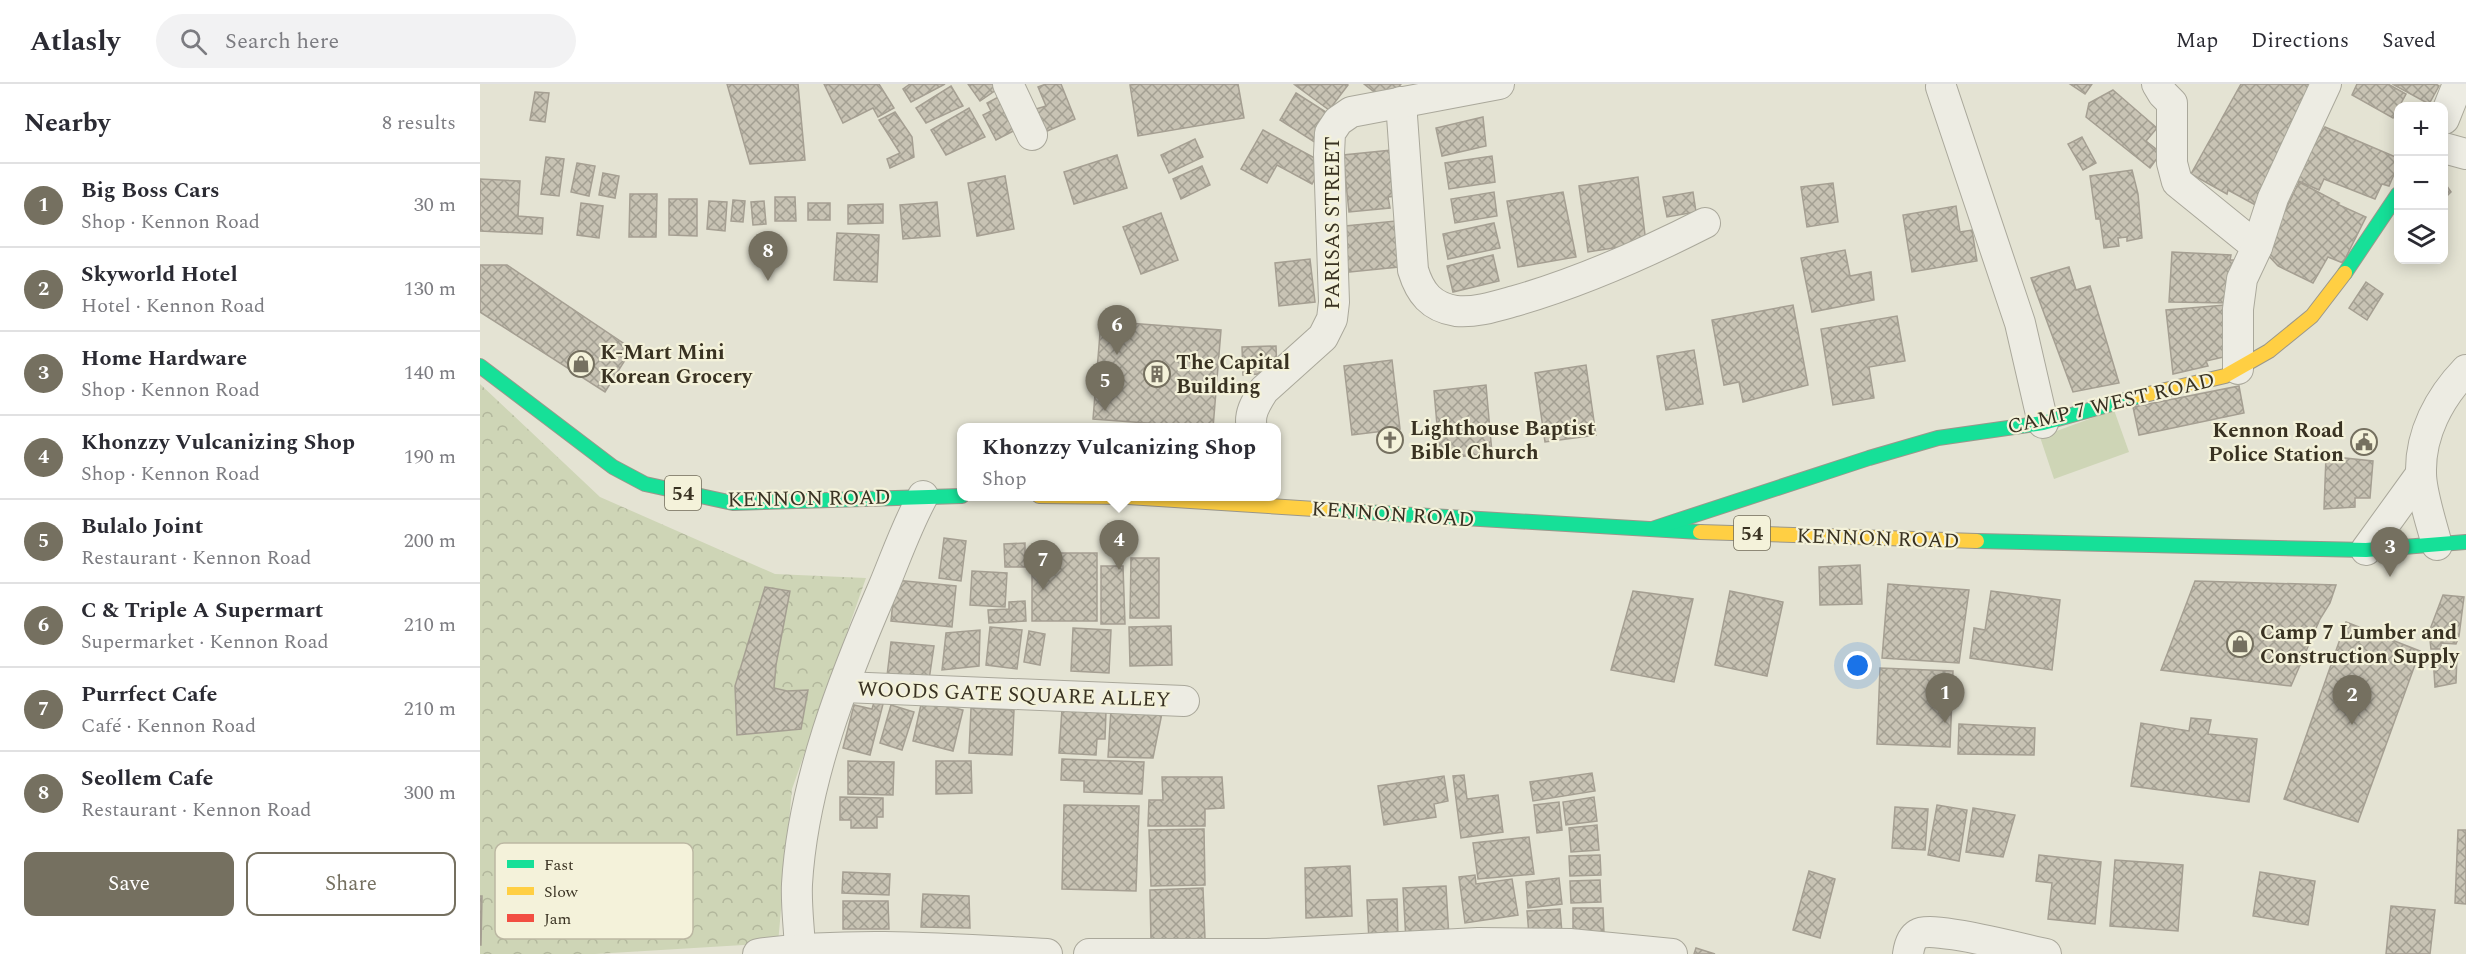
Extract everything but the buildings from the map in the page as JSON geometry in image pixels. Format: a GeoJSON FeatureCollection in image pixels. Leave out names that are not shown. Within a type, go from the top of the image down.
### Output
{"type":"FeatureCollection","features":[{"type":"Feature","properties":{"kind":"main road","name":"CAMP 7 WEST ROAD"},"geometry":{"type":"LineString","coordinates":[[1648,530],[1869,458],[1938,438],[2043,423],[2176,386],[2225,376],[2269,351],[2312,316],[2342,280],[2394,200]]}},
{"type":"Feature","properties":{"kind":"main road","name":"KENNON ROAD"},"geometry":{"type":"LineString","coordinates":[[480,366],[613,467],[645,484],[733,503],[911,505],[957,497]]}},
{"type":"Feature","properties":{"kind":"main road","name":"KENNON ROAD"},"geometry":{"type":"LineString","coordinates":[[1262,501],[1648,530],[2080,544],[2366,550],[2466,542]]}},
{"type":"Feature","properties":{"kind":"street"},"geometry":{"type":"LineString","coordinates":[[1008,84],[1032,135]]}},
{"type":"Feature","properties":{"kind":"street","name":"PARISAS STREET"},"geometry":{"type":"LineString","coordinates":[[1251,423],[1257,401],[1264,390],[1323,337],[1332,319],[1329,154],[1332,126],[1351,112],[1458,88],[1499,84]]}},
{"type":"Feature","properties":{"kind":"street"},"geometry":{"type":"LineString","coordinates":[[2157,84],[2172,103],[2172,163],[2177,182],[2257,248]]}},
{"type":"Feature","properties":{"kind":"street"},"geometry":{"type":"LineString","coordinates":[[2238,369],[2238,309],[2242,279],[2257,248],[2273,198],[2326,84]]}},
{"type":"Feature","properties":{"kind":"street"},"geometry":{"type":"LineString","coordinates":[[2448,109],[2458,84]]}},
{"type":"Feature","properties":{"kind":"street"},"geometry":{"type":"LineString","coordinates":[[1941,87],[2020,323],[2043,423]]}},
{"type":"Feature","properties":{"kind":"street"},"geometry":{"type":"LineString","coordinates":[[1401,102],[1413,270],[1419,289],[1428,299],[1443,307],[1457,311],[1472,311],[1527,297],[1625,261],[1705,223]]}},
{"type":"Feature","properties":{"kind":"street"},"geometry":{"type":"LineString","coordinates":[[2448,149],[2466,154]]}},
{"type":"Feature","properties":{"kind":"street"},"geometry":{"type":"LineString","coordinates":[[2437,545],[2421,474],[2424,444],[2430,421],[2457,379],[2466,370]]}},
{"type":"Feature","properties":{"kind":"street"},"geometry":{"type":"LineString","coordinates":[[2366,550],[2421,474]]}},
{"type":"Feature","properties":{"kind":"street"},"geometry":{"type":"LineString","coordinates":[[800,948],[797,887],[805,818],[814,778],[844,687],[911,505]]}},
{"type":"Feature","properties":{"kind":"street","name":"WOODS GATE SQUARE ALLEY"},"geometry":{"type":"LineString","coordinates":[[844,687],[1185,700]]}},
{"type":"Feature","properties":{"kind":"street"},"geometry":{"type":"LineString","coordinates":[[1908,954],[1913,938],[1919,933],[1927,932],[1946,933],[2046,954]]}},
{"type":"Feature","properties":{"kind":"street"},"geometry":{"type":"LineString","coordinates":[[1089,954],[1267,954],[1478,943],[1570,944],[1672,954]]}},
{"type":"Feature","properties":{"kind":"street"},"geometry":{"type":"LineString","coordinates":[[758,954],[800,948],[1047,954]]}},
{"type":"Feature","properties":{"kind":"green space"},"geometry":{"type":"Polygon","coordinates":[[[480,384],[600,497],[775,574],[866,578],[792,789],[778,943],[595,954],[480,954],[480,384]]]}},
{"type":"Feature","properties":{"kind":"green space"},"geometry":{"type":"Polygon","coordinates":[[[2114,410],[2129,452],[2054,479],[2040,437],[2114,410]]]}},
{"type":"Feature","properties":{"kind":"traffic: fast"},"geometry":{"type":"LineString","coordinates":[[2345,273],[2394,200]]}},
{"type":"Feature","properties":{"kind":"traffic: fast"},"geometry":{"type":"LineString","coordinates":[[480,366],[613,467],[645,484],[733,503],[957,496]]}},
{"type":"Feature","properties":{"kind":"traffic: fast"},"geometry":{"type":"LineString","coordinates":[[1652,529],[1869,458],[1938,438],[2043,423],[2140,396]]}},
{"type":"Feature","properties":{"kind":"traffic: fast"},"geometry":{"type":"LineString","coordinates":[[1330,510],[1700,532]]}},
{"type":"Feature","properties":{"kind":"traffic: fast"},"geometry":{"type":"LineString","coordinates":[[1977,541],[2366,550],[2466,542]]}},
{"type":"Feature","properties":{"kind":"traffic: slow"},"geometry":{"type":"LineString","coordinates":[[2140,396],[2225,376],[2269,351],[2312,316],[2345,273]]}},
{"type":"Feature","properties":{"kind":"traffic: slow"},"geometry":{"type":"LineString","coordinates":[[1190,501],[1330,510]]}},
{"type":"Feature","properties":{"kind":"traffic: slow"},"geometry":{"type":"LineString","coordinates":[[1700,532],[1977,541]]}},
{"type":"Feature","properties":{"kind":"place","name":"Seollem Cafe"},"geometry":{"type":"Point","coordinates":[768,281]}},
{"type":"Feature","properties":{"kind":"place","name":"C & Triple A Supermart"},"geometry":{"type":"Point","coordinates":[1117,355]}},
{"type":"Feature","properties":{"kind":"place","name":"K-Mart Mini Korean Grocery"},"geometry":{"type":"Point","coordinates":[581,364]}},
{"type":"Feature","properties":{"kind":"place","name":"The Capital Building"},"geometry":{"type":"Point","coordinates":[1157,374]}},
{"type":"Feature","properties":{"kind":"place","name":"Bulalo Joint"},"geometry":{"type":"Point","coordinates":[1105,411]}},
{"type":"Feature","properties":{"kind":"place","name":"Lighthouse Baptist Bible Church"},"geometry":{"type":"Point","coordinates":[1390,440]}},
{"type":"Feature","properties":{"kind":"place","name":"Kennon Road Police Station"},"geometry":{"type":"Point","coordinates":[2364,442]}},
{"type":"Feature","properties":{"kind":"place","name":"Khonzzy Vulcanizing Shop"},"geometry":{"type":"Point","coordinates":[1119,570]}},
{"type":"Feature","properties":{"kind":"place","name":"Home Hardware"},"geometry":{"type":"Point","coordinates":[2390,577]}},
{"type":"Feature","properties":{"kind":"place","name":"Purrfect Cafe"},"geometry":{"type":"Point","coordinates":[1043,590]}},
{"type":"Feature","properties":{"kind":"place","name":"Camp 7 Lumber and Construction Supply"},"geometry":{"type":"Point","coordinates":[2240,644]}},
{"type":"Feature","properties":{"kind":"place","name":"Big Boss Cars"},"geometry":{"type":"Point","coordinates":[1945,723]}},
{"type":"Feature","properties":{"kind":"place","name":"Skyworld Hotel"},"geometry":{"type":"Point","coordinates":[2352,725]}}]}
